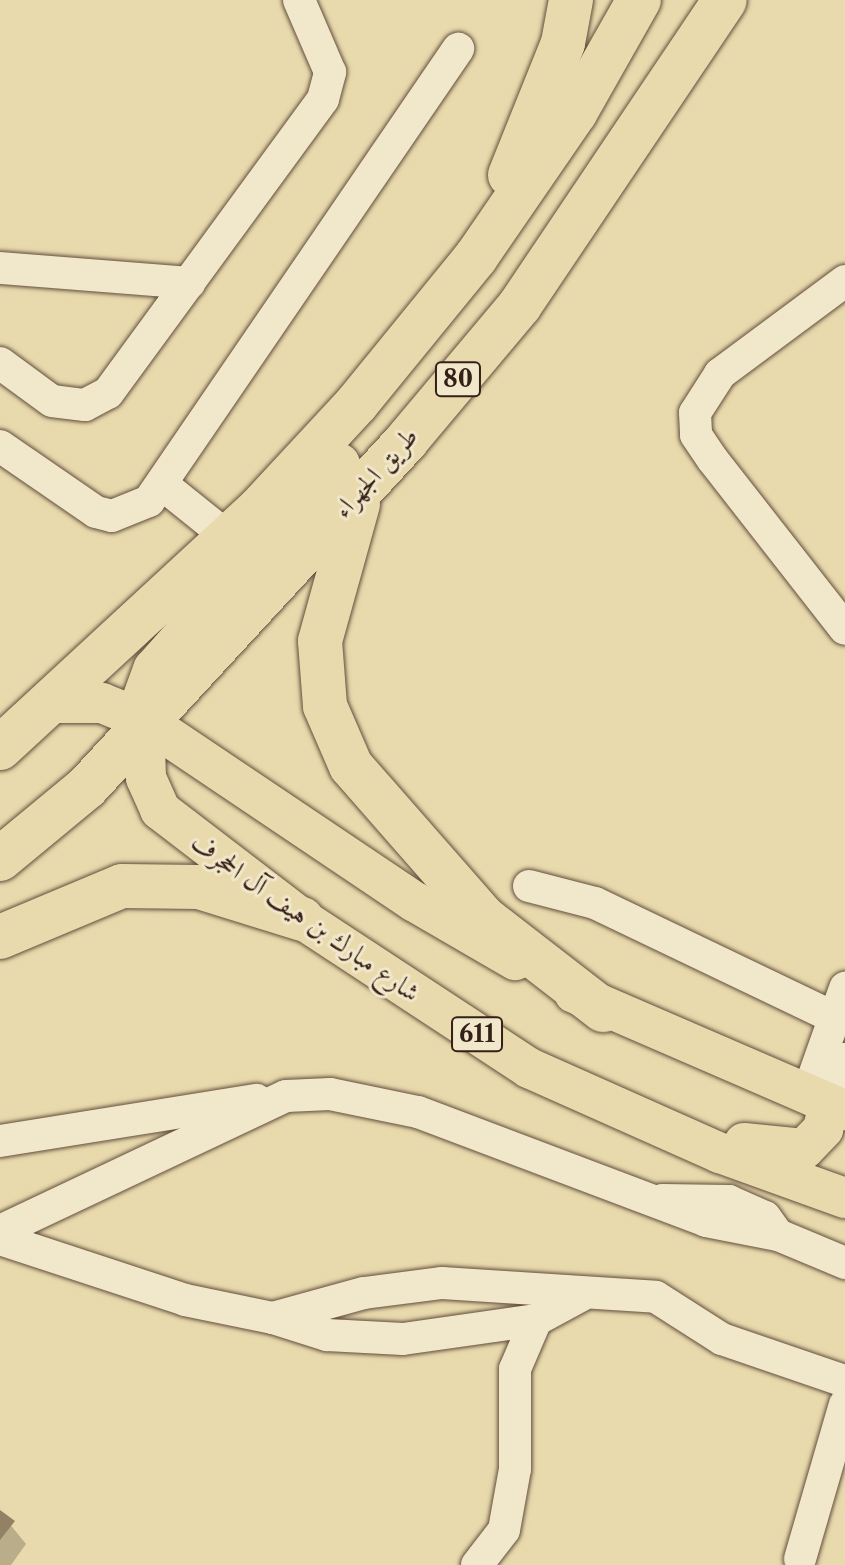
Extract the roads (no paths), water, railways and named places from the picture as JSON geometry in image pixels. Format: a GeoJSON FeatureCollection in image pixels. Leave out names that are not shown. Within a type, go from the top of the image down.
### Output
{"type":"FeatureCollection","features":[{"type":"Feature","properties":{"kind":"highway"},"geometry":{"type":"LineString","coordinates":[[476,257],[563,43],[571,0]]}},
{"type":"Feature","properties":{"kind":"highway","name":"80"},"geometry":{"type":"LineString","coordinates":[[0,748],[54,703],[229,538],[417,329],[476,257],[575,113],[639,0]]}},
{"type":"Feature","properties":{"kind":"highway","name":"طريق الجهراء"},"geometry":{"type":"LineString","coordinates":[[166,679],[362,490],[520,305],[725,0]]}},
{"type":"Feature","properties":{"kind":"highway"},"geometry":{"type":"LineString","coordinates":[[0,859],[87,787],[144,720],[166,679],[368,428],[417,329]]}},
{"type":"Feature","properties":{"kind":"highway"},"geometry":{"type":"LineString","coordinates":[[362,490],[330,585],[320,641],[325,706],[351,766],[483,917],[603,1010]]}},
{"type":"Feature","properties":{"kind":"highway"},"geometry":{"type":"LineString","coordinates":[[0,937],[122,886],[199,887],[302,919]]}},
{"type":"Feature","properties":{"kind":"main road"},"geometry":{"type":"LineString","coordinates":[[54,703],[102,703],[144,720],[415,902],[603,1010],[827,1103],[823,1129],[804,1149],[712,1150]]}},
{"type":"Feature","properties":{"kind":"main road","name":"شارع مبارك بن هيف آل الحجرف"},"geometry":{"type":"LineString","coordinates":[[144,720],[146,778],[160,810],[302,919],[529,1068],[712,1150],[845,1198]]}},
{"type":"Feature","properties":{"kind":"lane"},"geometry":{"type":"LineString","coordinates":[[0,363],[52,401],[97,402],[189,283],[323,99],[330,72],[299,0]]}},
{"type":"Feature","properties":{"kind":"lane"},"geometry":{"type":"LineString","coordinates":[[0,446],[112,516],[149,501],[163,485],[458,49]]}},
{"type":"Feature","properties":{"kind":"lane"},"geometry":{"type":"LineString","coordinates":[[0,268],[189,283]]}},
{"type":"Feature","properties":{"kind":"lane"},"geometry":{"type":"LineString","coordinates":[[841,614],[713,460],[696,435],[695,413],[720,374],[845,281]]}},
{"type":"Feature","properties":{"kind":"lane"},"geometry":{"type":"LineString","coordinates":[[163,485],[229,538]]}},
{"type":"Feature","properties":{"kind":"lane"},"geometry":{"type":"LineString","coordinates":[[529,886],[595,903],[840,1003],[827,1103]]}},
{"type":"Feature","properties":{"kind":"lane"},"geometry":{"type":"LineString","coordinates":[[827,1103],[845,1059]]}},
{"type":"Feature","properties":{"kind":"lane"},"geometry":{"type":"LineString","coordinates":[[0,1141],[286,1096],[330,1094],[418,1112],[706,1221],[778,1235],[845,1263]]}},
{"type":"Feature","properties":{"kind":"lane"},"geometry":{"type":"LineString","coordinates":[[0,1231],[286,1096]]}},
{"type":"Feature","properties":{"kind":"lane"},"geometry":{"type":"LineString","coordinates":[[712,1150],[729,1201]]}},
{"type":"Feature","properties":{"kind":"lane"},"geometry":{"type":"LineString","coordinates":[[655,1200],[729,1201],[765,1217],[778,1235]]}},
{"type":"Feature","properties":{"kind":"lane"},"geometry":{"type":"LineString","coordinates":[[0,1239],[185,1300],[273,1318],[327,1335],[403,1339],[536,1320],[582,1295]]}},
{"type":"Feature","properties":{"kind":"lane"},"geometry":{"type":"LineString","coordinates":[[273,1318],[364,1293],[442,1283],[582,1295],[656,1297],[722,1339],[845,1381]]}},
{"type":"Feature","properties":{"kind":"lane"},"geometry":{"type":"LineString","coordinates":[[477,1565],[504,1530],[515,1469],[515,1369],[536,1320]]}},
{"type":"Feature","properties":{"kind":"lane"},"geometry":{"type":"LineString","coordinates":[[800,1559],[845,1404]]}}]}
